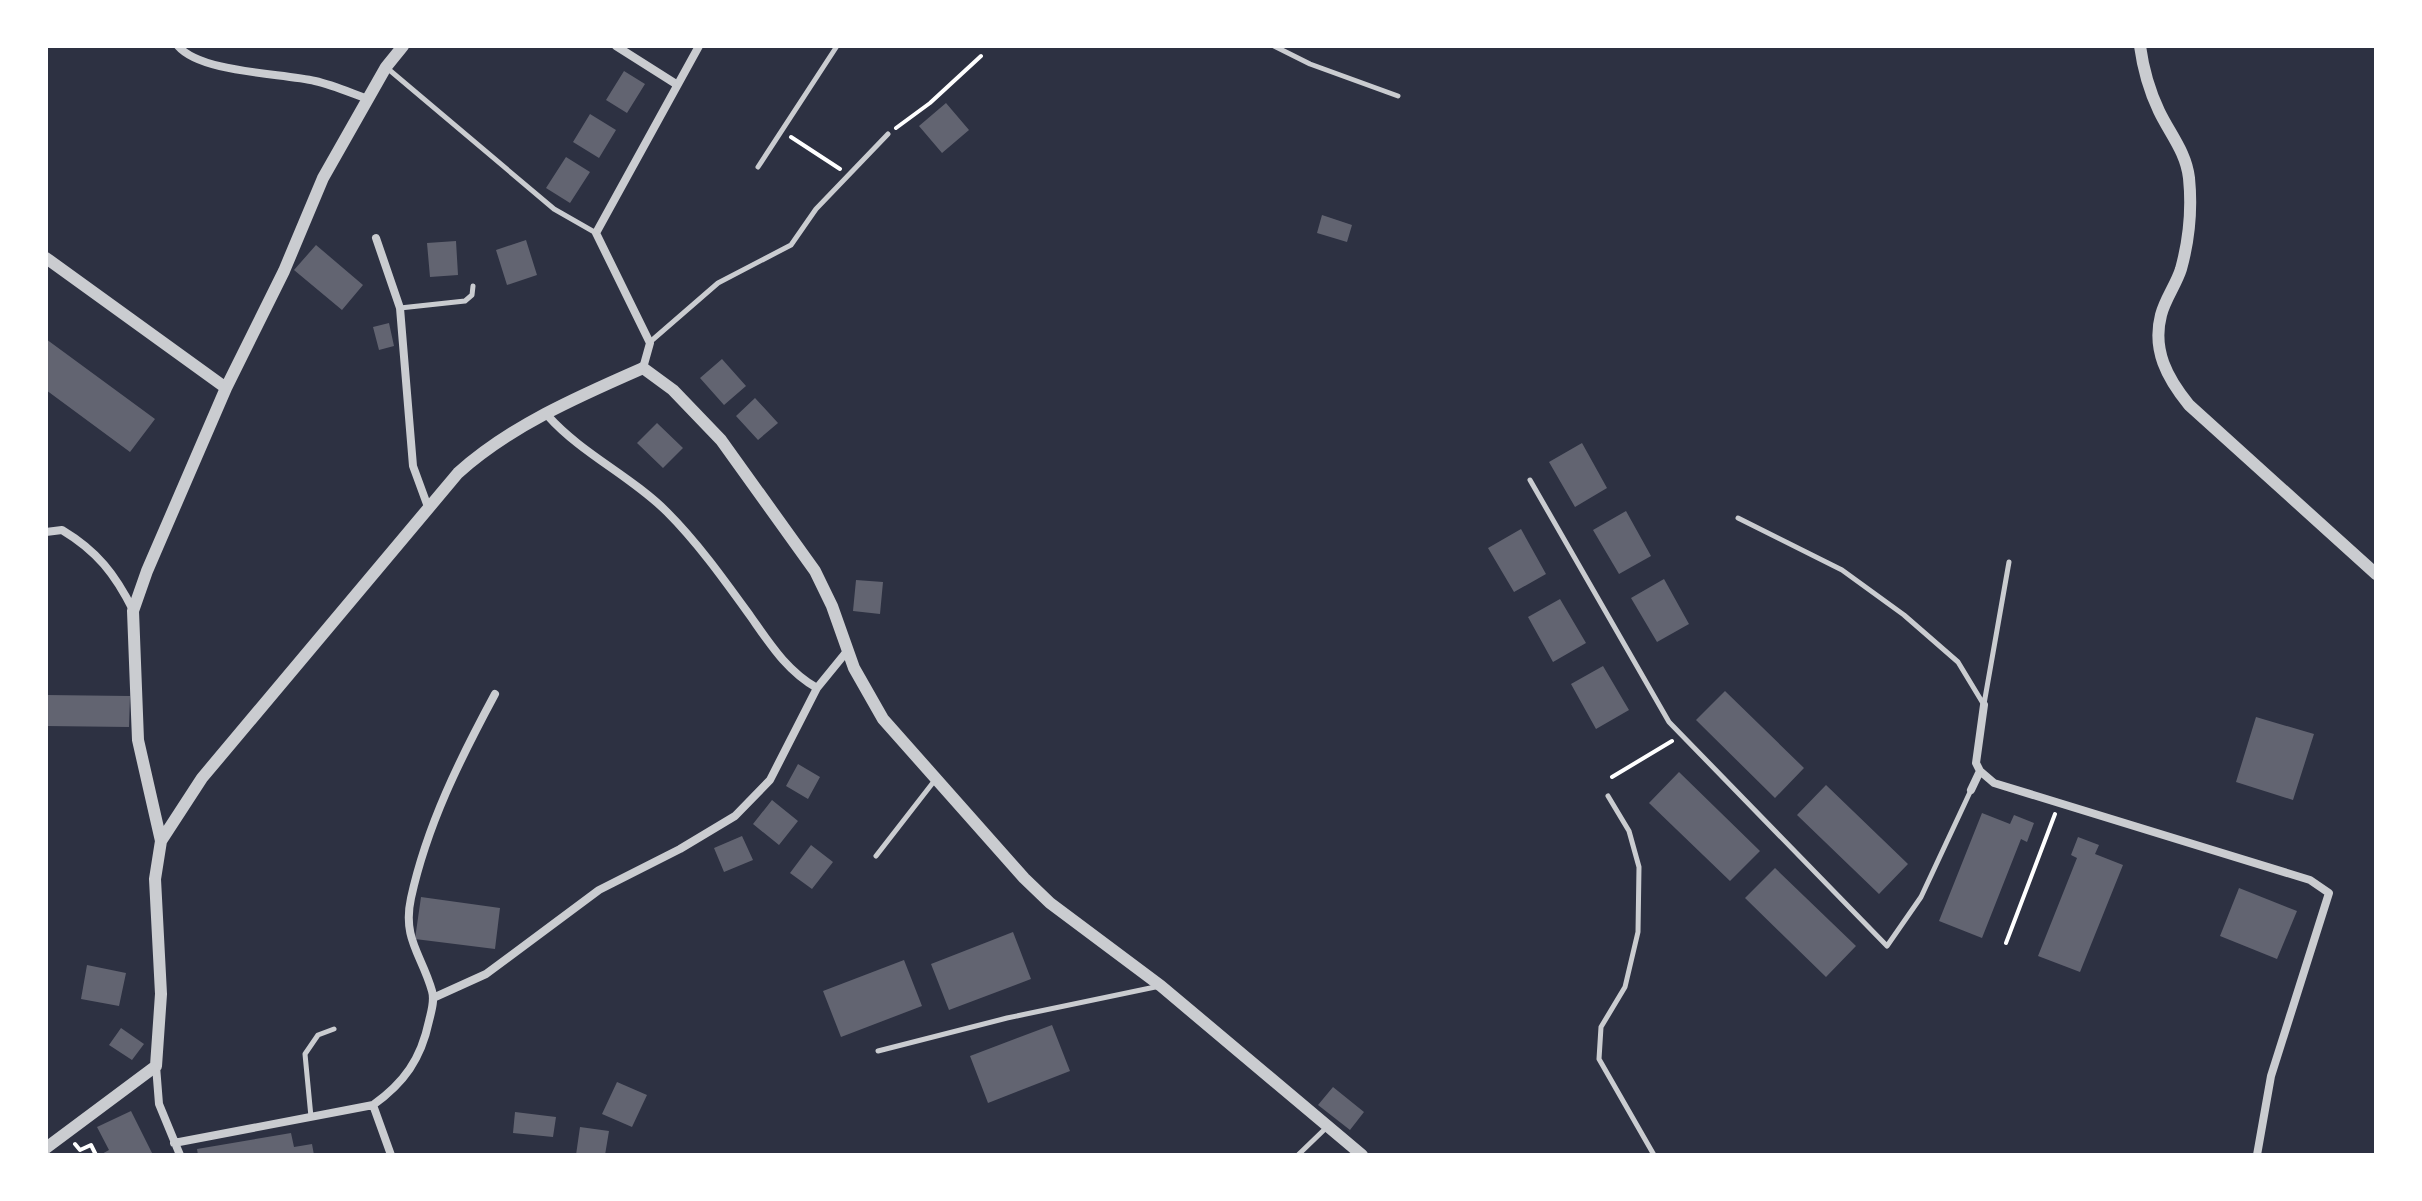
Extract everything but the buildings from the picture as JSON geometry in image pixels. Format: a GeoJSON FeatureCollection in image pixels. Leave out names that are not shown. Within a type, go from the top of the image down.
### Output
{"type":"FeatureCollection","features":[{"type":"Feature","properties":{"kind":"street"},"geometry":{"type":"LineString","coordinates":[[178,46],[212,63],[264,75],[315,81],[368,99]]}},
{"type":"Feature","properties":{"kind":"street"},"geometry":{"type":"LineString","coordinates":[[180,1155],[159,1104],[156,1066],[161,994],[155,879],[161,841],[138,740],[133,611],[147,571],[226,388],[284,271],[323,178],[386,67],[403,46]]}},
{"type":"Feature","properties":{"kind":"street"},"geometry":{"type":"LineString","coordinates":[[616,46],[676,84]]}},
{"type":"Feature","properties":{"kind":"street"},"geometry":{"type":"LineString","coordinates":[[643,368],[650,343],[596,233],[699,46]]}},
{"type":"Feature","properties":{"kind":"street"},"geometry":{"type":"LineString","coordinates":[[2140,46],[2148,82],[2158,109],[2186,159],[2189,180],[2188,240],[2180,273],[2161,314],[2158,338],[2162,361],[2173,385],[2189,405],[2376,574]]}},
{"type":"Feature","properties":{"kind":"street"},"geometry":{"type":"LineString","coordinates":[[376,238],[400,308],[413,466],[428,507]]}},
{"type":"Feature","properties":{"kind":"street"},"geometry":{"type":"LineString","coordinates":[[46,258],[226,388]]}},
{"type":"Feature","properties":{"kind":"street"},"geometry":{"type":"LineString","coordinates":[[161,841],[202,778],[428,507],[487,447],[548,416],[579,396],[643,368]]}},
{"type":"Feature","properties":{"kind":"street"},"geometry":{"type":"LineString","coordinates":[[643,368],[673,390],[721,440],[766,500],[815,571],[848,650],[883,719],[935,779],[1050,903],[1161,986],[1362,1155]]}},
{"type":"Feature","properties":{"kind":"street"},"geometry":{"type":"LineString","coordinates":[[548,416],[563,432],[666,511],[723,579],[775,651],[798,677],[817,688]]}},
{"type":"Feature","properties":{"kind":"street"},"geometry":{"type":"LineString","coordinates":[[46,532],[62,530],[95,553],[110,567],[133,611]]}},
{"type":"Feature","properties":{"kind":"street"},"geometry":{"type":"LineString","coordinates":[[433,998],[486,974],[599,890],[680,849],[735,816],[770,780],[817,688],[848,650]]}},
{"type":"Feature","properties":{"kind":"street"},"geometry":{"type":"LineString","coordinates":[[174,1143],[373,1105],[396,1089],[410,1071],[424,1043],[433,998],[409,936],[410,899],[456,763],[495,694]]}},
{"type":"Feature","properties":{"kind":"street"},"geometry":{"type":"LineString","coordinates":[[1984,705],[1976,754],[1980,771],[1994,783],[2310,880],[2329,893],[2271,1076],[2257,1155]]}},
{"type":"Feature","properties":{"kind":"street"},"geometry":{"type":"LineString","coordinates":[[1971,790],[1980,771]]}},
{"type":"Feature","properties":{"kind":"street"},"geometry":{"type":"LineString","coordinates":[[46,1148],[156,1066]]}},
{"type":"Feature","properties":{"kind":"street"},"geometry":{"type":"LineString","coordinates":[[373,1105],[391,1155]]}},
{"type":"Feature","properties":{"kind":"lane"},"geometry":{"type":"LineString","coordinates":[[758,167],[837,46]]}},
{"type":"Feature","properties":{"kind":"lane"},"geometry":{"type":"LineString","coordinates":[[1274,46],[1310,64],[1398,96]]}},
{"type":"Feature","properties":{"kind":"lane"},"geometry":{"type":"LineString","coordinates":[[386,67],[554,209],[596,233]]}},
{"type":"Feature","properties":{"kind":"lane"},"geometry":{"type":"LineString","coordinates":[[650,343],[718,283],[791,245],[848,174],[888,134]]}},
{"type":"Feature","properties":{"kind":"lane"},"geometry":{"type":"LineString","coordinates":[[400,308],[465,301],[472,295],[473,286]]}},
{"type":"Feature","properties":{"kind":"lane"},"geometry":{"type":"LineString","coordinates":[[1530,480],[1669,722],[1887,946],[1921,897],[1971,790]]}},
{"type":"Feature","properties":{"kind":"lane"},"geometry":{"type":"LineString","coordinates":[[1738,518],[1842,570],[1904,615],[1958,662],[1984,705]]}},
{"type":"Feature","properties":{"kind":"lane"},"geometry":{"type":"LineString","coordinates":[[1984,705],[2009,562]]}},
{"type":"Feature","properties":{"kind":"lane"},"geometry":{"type":"LineString","coordinates":[[876,856],[935,779]]}},
{"type":"Feature","properties":{"kind":"lane"},"geometry":{"type":"LineString","coordinates":[[1608,796],[1629,831],[1639,867],[1638,932],[1625,987],[1601,1027],[1599,1059],[1654,1155]]}},
{"type":"Feature","properties":{"kind":"lane"},"geometry":{"type":"LineString","coordinates":[[878,1051],[1007,1018],[1161,986]]}},
{"type":"Feature","properties":{"kind":"lane"},"geometry":{"type":"LineString","coordinates":[[311,1118],[305,1054],[318,1035],[334,1029]]}},
{"type":"Feature","properties":{"kind":"lane"},"geometry":{"type":"LineString","coordinates":[[1298,1155],[1327,1126]]}},
{"type":"Feature","properties":{"kind":"path"},"geometry":{"type":"LineString","coordinates":[[888,134],[930,103],[981,56]]}},
{"type":"Feature","properties":{"kind":"path"},"geometry":{"type":"LineString","coordinates":[[782,132],[848,174]]}},
{"type":"Feature","properties":{"kind":"path"},"geometry":{"type":"LineString","coordinates":[[1612,777],[1681,735]]}},
{"type":"Feature","properties":{"kind":"path"},"geometry":{"type":"LineString","coordinates":[[2006,943],[2054,818]]}},
{"type":"Feature","properties":{"kind":"path"},"geometry":{"type":"LineString","coordinates":[[80,1150],[91,1145],[96,1155]]}}]}
